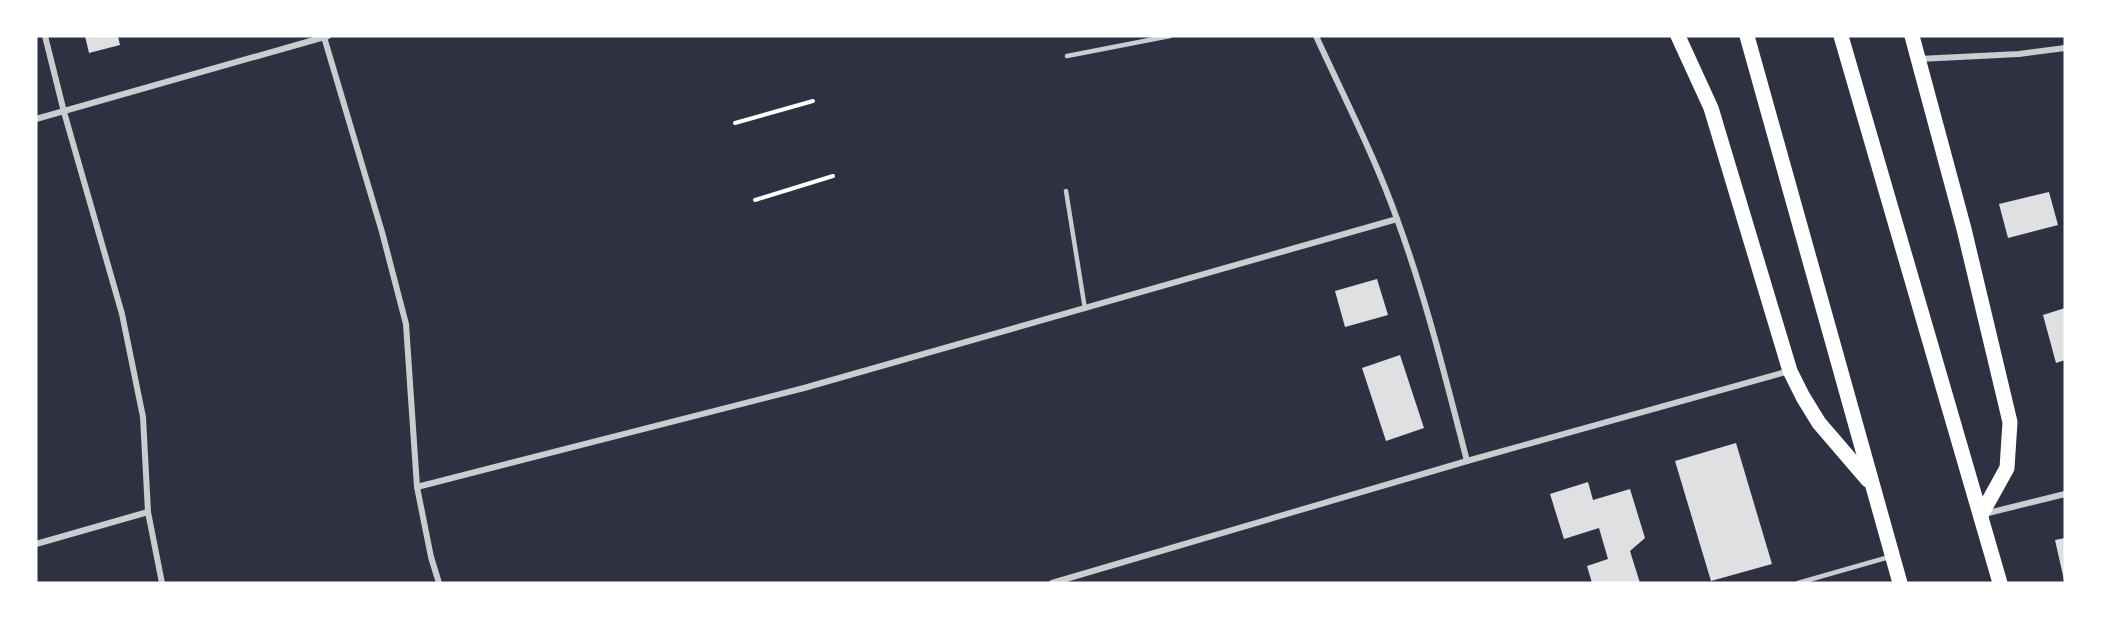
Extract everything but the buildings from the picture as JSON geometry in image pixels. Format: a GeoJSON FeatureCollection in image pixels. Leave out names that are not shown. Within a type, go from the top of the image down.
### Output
{"type":"FeatureCollection","features":[{"type":"Feature","properties":{"kind":"main road"},"geometry":{"type":"LineString","coordinates":[[1678,36],[1711,108],[1790,371],[1819,423],[1871,484]]}},
{"type":"Feature","properties":{"kind":"main road"},"geometry":{"type":"LineString","coordinates":[[1748,36],[1900,583]]}},
{"type":"Feature","properties":{"kind":"main road"},"geometry":{"type":"LineString","coordinates":[[1841,36],[2000,583]]}},
{"type":"Feature","properties":{"kind":"main road"},"geometry":{"type":"LineString","coordinates":[[1912,36],[1964,229],[2010,422],[2007,468],[1980,515]]}},
{"type":"Feature","properties":{"kind":"street"},"geometry":{"type":"LineString","coordinates":[[45,36],[64,112],[122,314],[142,417],[148,512],[162,583]]}},
{"type":"Feature","properties":{"kind":"street"},"geometry":{"type":"LineString","coordinates":[[1316,36],[1373,158],[1398,219],[1432,327],[1467,460]]}},
{"type":"Feature","properties":{"kind":"street"},"geometry":{"type":"LineString","coordinates":[[36,119],[326,37],[406,324],[417,486],[431,557],[439,583]]}},
{"type":"Feature","properties":{"kind":"street"},"geometry":{"type":"LineString","coordinates":[[1917,59],[2019,54],[2065,48]]}},
{"type":"Feature","properties":{"kind":"street"},"geometry":{"type":"LineString","coordinates":[[417,486],[804,388],[1398,219]]}},
{"type":"Feature","properties":{"kind":"street"},"geometry":{"type":"LineString","coordinates":[[1052,583],[1467,460],[1790,371]]}},
{"type":"Feature","properties":{"kind":"street"},"geometry":{"type":"LineString","coordinates":[[1980,515],[2065,494]]}},
{"type":"Feature","properties":{"kind":"street"},"geometry":{"type":"LineString","coordinates":[[36,544],[148,512]]}},
{"type":"Feature","properties":{"kind":"lane"},"geometry":{"type":"LineString","coordinates":[[1067,56],[1170,36]]}},
{"type":"Feature","properties":{"kind":"lane"},"geometry":{"type":"LineString","coordinates":[[1066,190],[1085,309]]}},
{"type":"Feature","properties":{"kind":"lane"},"geometry":{"type":"LineString","coordinates":[[1798,583],[1892,556]]}},
{"type":"Feature","properties":{"kind":"path"},"geometry":{"type":"LineString","coordinates":[[735,123],[813,101]]}},
{"type":"Feature","properties":{"kind":"path"},"geometry":{"type":"LineString","coordinates":[[755,200],[833,176]]}}]}
